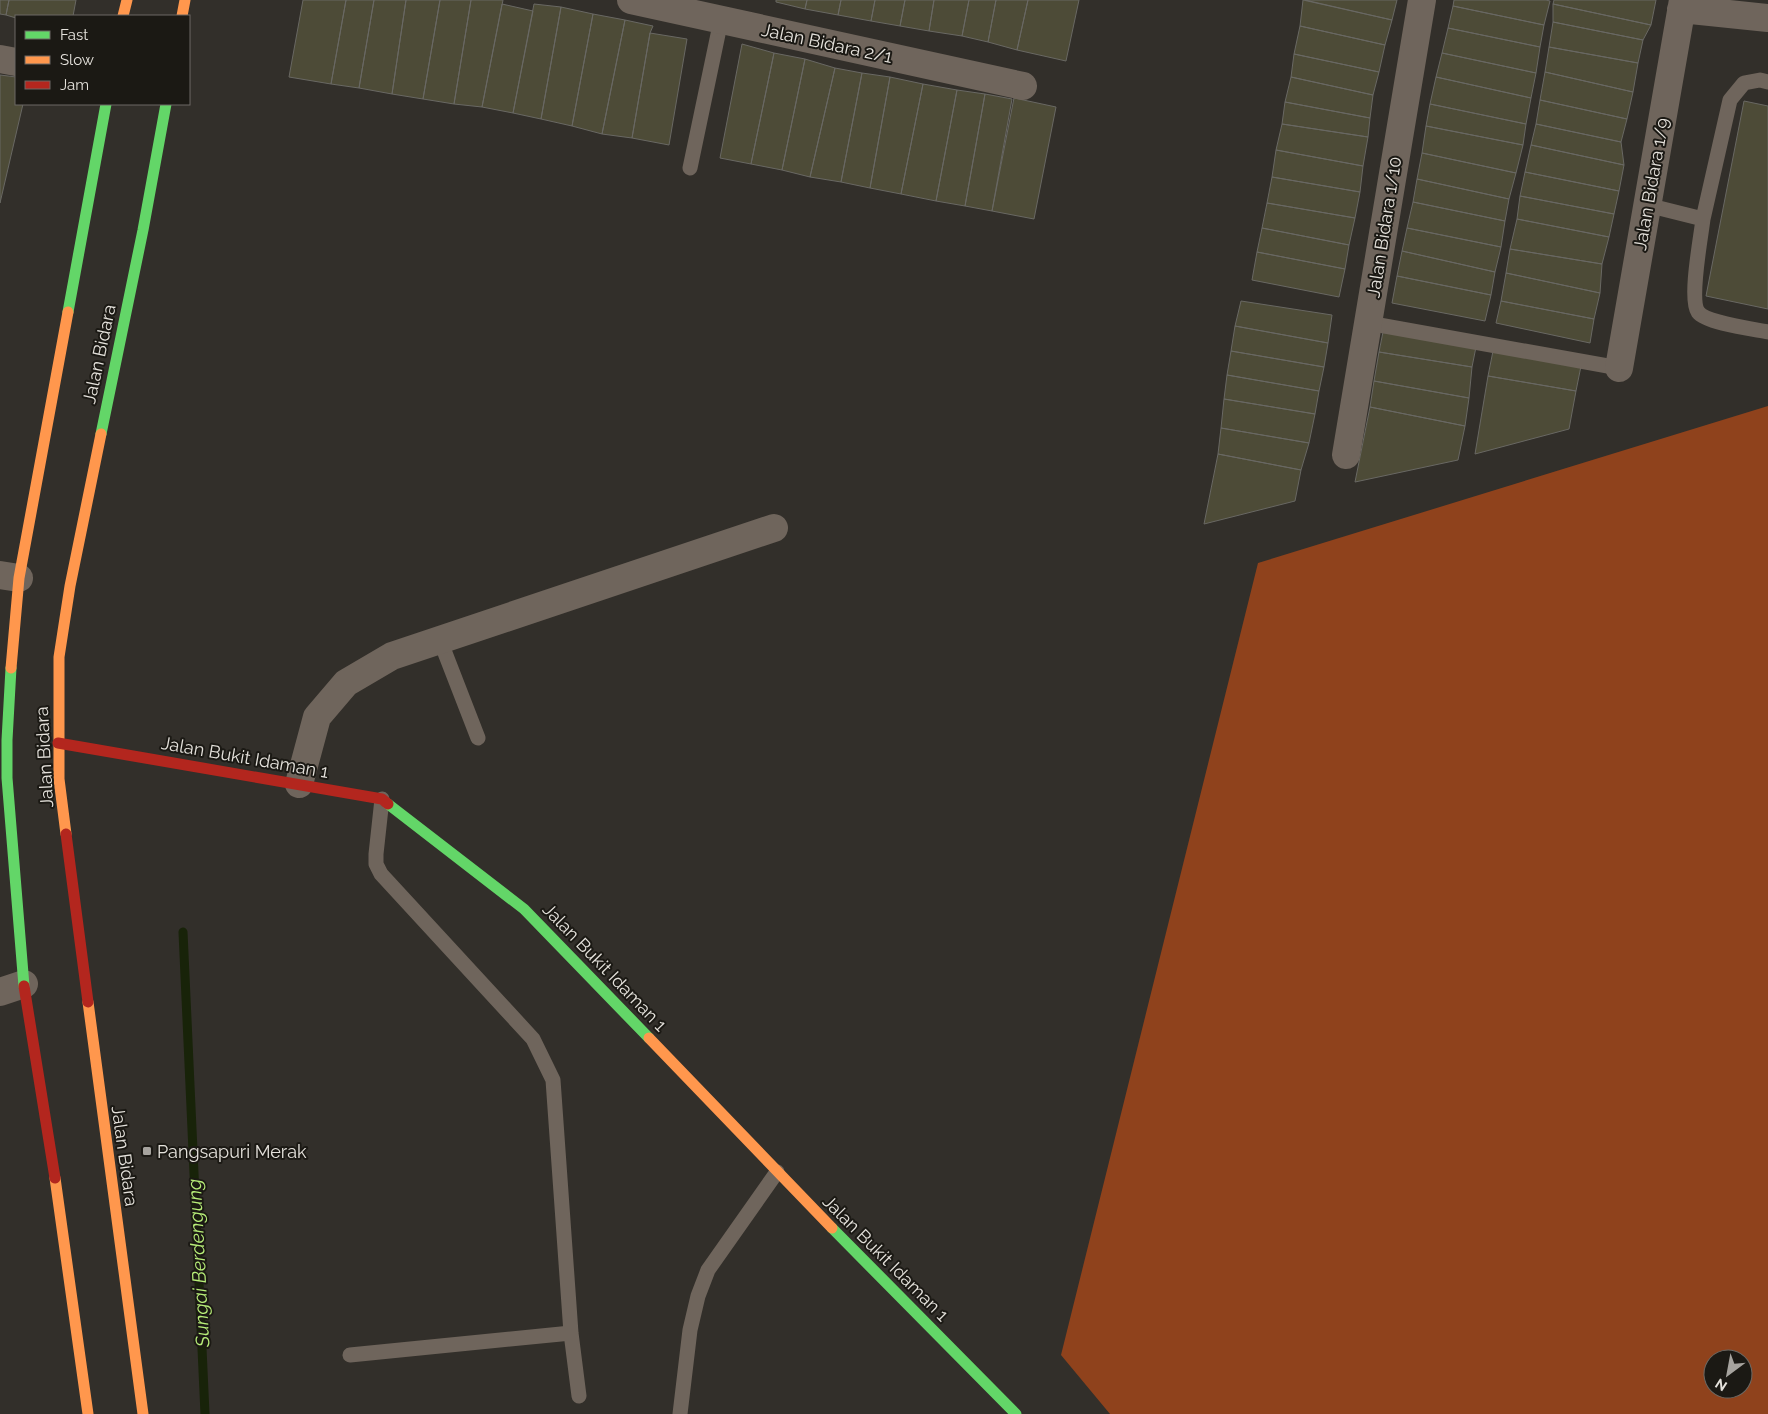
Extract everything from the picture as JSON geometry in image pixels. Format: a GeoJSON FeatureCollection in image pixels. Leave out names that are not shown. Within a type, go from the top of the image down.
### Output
{"type":"FeatureCollection","features":[{"type":"Feature","properties":{"kind":"main road"},"geometry":{"type":"LineString","coordinates":[[123,15],[127,0]]}},
{"type":"Feature","properties":{"kind":"main road"},"geometry":{"type":"LineString","coordinates":[[182,15],[184,0]]}},
{"type":"Feature","properties":{"kind":"main road","name":"Jalan Bidara"},"geometry":{"type":"LineString","coordinates":[[88,1414],[57,1188],[12,988],[6,740],[9,688],[9,576],[106,105]]}},
{"type":"Feature","properties":{"kind":"main road","name":"Jalan Bidara"},"geometry":{"type":"LineString","coordinates":[[143,1414],[59,779],[59,657],[70,586],[141,239],[166,105]]}},
{"type":"Feature","properties":{"kind":"main road","name":"Jalan Bukit Idaman 1"},"geometry":{"type":"LineString","coordinates":[[58,743],[382,798],[524,909],[777,1172],[1016,1414]]}},
{"type":"Feature","properties":{"kind":"street","name":"Jalan Bidara 2/1"},"geometry":{"type":"LineString","coordinates":[[631,0],[706,12],[1023,86]]}},
{"type":"Feature","properties":{"kind":"street","name":"Jalan Bidara 1/10"},"geometry":{"type":"LineString","coordinates":[[1346,455],[1422,0]]}},
{"type":"Feature","properties":{"kind":"street"},"geometry":{"type":"LineString","coordinates":[[1682,5],[1768,18]]}},
{"type":"Feature","properties":{"kind":"street","name":"Jalan Bidara 1/9"},"geometry":{"type":"LineString","coordinates":[[1619,368],[1682,5]]}},
{"type":"Feature","properties":{"kind":"street"},"geometry":{"type":"LineString","coordinates":[[0,59],[15,62]]}},
{"type":"Feature","properties":{"kind":"street"},"geometry":{"type":"LineString","coordinates":[[299,784],[317,717],[346,683],[392,656],[774,528]]}},
{"type":"Feature","properties":{"kind":"lane"},"geometry":{"type":"LineString","coordinates":[[690,168],[706,12]]}},
{"type":"Feature","properties":{"kind":"lane"},"geometry":{"type":"LineString","coordinates":[[1768,82],[1760,80],[1744,84],[1730,100],[1703,220],[1694,298],[1698,312],[1709,319],[1768,332]]}},
{"type":"Feature","properties":{"kind":"lane"},"geometry":{"type":"LineString","coordinates":[[1647,205],[1703,220]]}},
{"type":"Feature","properties":{"kind":"lane"},"geometry":{"type":"LineString","coordinates":[[1368,323],[1619,368]]}},
{"type":"Feature","properties":{"kind":"lane"},"geometry":{"type":"LineString","coordinates":[[440,640],[478,738]]}},
{"type":"Feature","properties":{"kind":"lane"},"geometry":{"type":"LineString","coordinates":[[382,798],[376,854],[376,864],[381,874],[533,1039],[553,1080],[571,1333],[579,1396]]}},
{"type":"Feature","properties":{"kind":"lane"},"geometry":{"type":"LineString","coordinates":[[680,1414],[690,1330],[698,1296],[708,1270],[777,1172]]}},
{"type":"Feature","properties":{"kind":"lane"},"geometry":{"type":"LineString","coordinates":[[350,1355],[571,1333]]}},
{"type":"Feature","properties":{"kind":"shaded area"},"geometry":{"type":"Polygon","coordinates":[[[1768,406],[1768,1414],[1110,1414],[1061,1355],[1258,563],[1768,406]]]}},
{"type":"Feature","properties":{"kind":"building"},"geometry":{"type":"Polygon","coordinates":[[[0,0],[9,0],[6,15],[0,14],[0,0]]]}},
{"type":"Feature","properties":{"kind":"building"},"geometry":{"type":"Polygon","coordinates":[[[9,0],[76,0],[73,15],[15,15],[15,18],[6,15],[9,0]]]}},
{"type":"Feature","properties":{"kind":"building"},"geometry":{"type":"Polygon","coordinates":[[[303,0],[346,0],[331,84],[289,77],[303,0]]]}},
{"type":"Feature","properties":{"kind":"building"},"geometry":{"type":"Polygon","coordinates":[[[346,0],[374,0],[359,88],[331,84],[346,0]]]}},
{"type":"Feature","properties":{"kind":"building"},"geometry":{"type":"Polygon","coordinates":[[[374,0],[406,0],[392,94],[359,88],[374,0]]]}},
{"type":"Feature","properties":{"kind":"building"},"geometry":{"type":"Polygon","coordinates":[[[406,0],[440,0],[423,99],[392,94],[406,0]]]}},
{"type":"Feature","properties":{"kind":"building"},"geometry":{"type":"Polygon","coordinates":[[[440,0],[471,0],[454,104],[423,99],[440,0]]]}},
{"type":"Feature","properties":{"kind":"building"},"geometry":{"type":"Polygon","coordinates":[[[471,0],[503,0],[482,107],[454,104],[471,0]]]}},
{"type":"Feature","properties":{"kind":"building"},"geometry":{"type":"Polygon","coordinates":[[[776,0],[807,0],[805,9],[776,2],[776,0]]]}},
{"type":"Feature","properties":{"kind":"building"},"geometry":{"type":"Polygon","coordinates":[[[807,0],[841,0],[838,15],[805,9],[807,0]]]}},
{"type":"Feature","properties":{"kind":"building"},"geometry":{"type":"Polygon","coordinates":[[[841,0],[875,0],[871,21],[838,15],[841,0]]]}},
{"type":"Feature","properties":{"kind":"building"},"geometry":{"type":"Polygon","coordinates":[[[875,0],[905,0],[900,26],[871,21],[875,0]]]}},
{"type":"Feature","properties":{"kind":"building"},"geometry":{"type":"Polygon","coordinates":[[[905,0],[934,0],[929,31],[900,26],[905,0]]]}},
{"type":"Feature","properties":{"kind":"building"},"geometry":{"type":"Polygon","coordinates":[[[934,0],[969,0],[962,36],[929,31],[934,0]]]}},
{"type":"Feature","properties":{"kind":"building"},"geometry":{"type":"Polygon","coordinates":[[[969,0],[996,0],[988,42],[962,36],[969,0]]]}},
{"type":"Feature","properties":{"kind":"building"},"geometry":{"type":"Polygon","coordinates":[[[996,0],[1028,0],[1017,50],[988,42],[996,0]]]}},
{"type":"Feature","properties":{"kind":"building"},"geometry":{"type":"Polygon","coordinates":[[[1028,0],[1079,0],[1066,61],[1017,50],[1028,0]]]}},
{"type":"Feature","properties":{"kind":"building"},"geometry":{"type":"Polygon","coordinates":[[[1303,0],[1392,20],[1385,45],[1300,26],[1303,0]]]}},
{"type":"Feature","properties":{"kind":"building"},"geometry":{"type":"Polygon","coordinates":[[[1305,0],[1397,0],[1392,20],[1305,0]]]}},
{"type":"Feature","properties":{"kind":"building"},"geometry":{"type":"Polygon","coordinates":[[[1454,0],[1550,1],[1544,25],[1453,6],[1454,0]]]}},
{"type":"Feature","properties":{"kind":"building"},"geometry":{"type":"Polygon","coordinates":[[[1554,0],[1656,0],[1651,25],[1553,4],[1554,0]]]}},
{"type":"Feature","properties":{"kind":"building"},"geometry":{"type":"Polygon","coordinates":[[[502,4],[533,11],[513,113],[482,107],[502,4]]]}},
{"type":"Feature","properties":{"kind":"building"},"geometry":{"type":"Polygon","coordinates":[[[534,4],[561,7],[541,119],[513,113],[534,4]]]}},
{"type":"Feature","properties":{"kind":"building"},"geometry":{"type":"Polygon","coordinates":[[[1553,4],[1651,25],[1643,40],[1553,22],[1553,4]]]}},
{"type":"Feature","properties":{"kind":"building"},"geometry":{"type":"Polygon","coordinates":[[[1453,6],[1544,25],[1540,47],[1448,28],[1453,6]]]}},
{"type":"Feature","properties":{"kind":"building"},"geometry":{"type":"Polygon","coordinates":[[[561,7],[593,14],[572,126],[541,119],[561,7]]]}},
{"type":"Feature","properties":{"kind":"building"},"geometry":{"type":"Polygon","coordinates":[[[593,14],[625,20],[602,134],[572,126],[593,14]]]}},
{"type":"Feature","properties":{"kind":"building"},"geometry":{"type":"Polygon","coordinates":[[[625,20],[653,26],[650,33],[632,138],[602,134],[625,20]]]}},
{"type":"Feature","properties":{"kind":"building"},"geometry":{"type":"Polygon","coordinates":[[[1553,22],[1643,40],[1638,63],[1549,47],[1553,22]]]}},
{"type":"Feature","properties":{"kind":"building"},"geometry":{"type":"Polygon","coordinates":[[[1300,26],[1385,45],[1379,72],[1294,54],[1300,26]]]}},
{"type":"Feature","properties":{"kind":"building"},"geometry":{"type":"Polygon","coordinates":[[[1448,28],[1540,47],[1536,73],[1442,53],[1448,28]]]}},
{"type":"Feature","properties":{"kind":"building"},"geometry":{"type":"Polygon","coordinates":[[[650,33],[687,39],[669,145],[632,138],[650,33]]]}},
{"type":"Feature","properties":{"kind":"building"},"geometry":{"type":"Polygon","coordinates":[[[742,44],[774,53],[751,164],[720,158],[742,44]]]}},
{"type":"Feature","properties":{"kind":"building"},"geometry":{"type":"Polygon","coordinates":[[[1549,47],[1638,63],[1633,92],[1545,72],[1549,47]]]}},
{"type":"Feature","properties":{"kind":"building"},"geometry":{"type":"Polygon","coordinates":[[[774,53],[805,59],[782,170],[751,164],[774,53]]]}},
{"type":"Feature","properties":{"kind":"building"},"geometry":{"type":"Polygon","coordinates":[[[1442,53],[1536,73],[1531,98],[1436,77],[1442,53]]]}},
{"type":"Feature","properties":{"kind":"building"},"geometry":{"type":"Polygon","coordinates":[[[1294,54],[1379,72],[1373,95],[1291,77],[1294,54]]]}},
{"type":"Feature","properties":{"kind":"building"},"geometry":{"type":"Polygon","coordinates":[[[805,59],[835,68],[810,177],[782,170],[805,59]]]}},
{"type":"Feature","properties":{"kind":"building"},"geometry":{"type":"Polygon","coordinates":[[[835,68],[862,73],[841,182],[810,177],[835,68]]]}},
{"type":"Feature","properties":{"kind":"building"},"geometry":{"type":"Polygon","coordinates":[[[1545,72],[1633,92],[1627,119],[1540,100],[1545,72]]]}},
{"type":"Feature","properties":{"kind":"building"},"geometry":{"type":"Polygon","coordinates":[[[862,73],[890,77],[870,188],[841,182],[862,73]]]}},
{"type":"Feature","properties":{"kind":"building"},"geometry":{"type":"Polygon","coordinates":[[[0,75],[15,77],[15,105],[23,105],[0,203],[0,75]]]}},
{"type":"Feature","properties":{"kind":"building"},"geometry":{"type":"Polygon","coordinates":[[[890,77],[923,84],[901,194],[870,188],[890,77]]]}},
{"type":"Feature","properties":{"kind":"building"},"geometry":{"type":"Polygon","coordinates":[[[1291,77],[1373,95],[1370,118],[1285,102],[1291,77]]]}},
{"type":"Feature","properties":{"kind":"building"},"geometry":{"type":"Polygon","coordinates":[[[1436,77],[1531,98],[1526,124],[1430,104],[1436,77]]]}},
{"type":"Feature","properties":{"kind":"building"},"geometry":{"type":"Polygon","coordinates":[[[923,84],[957,90],[936,201],[901,194],[923,84]]]}},
{"type":"Feature","properties":{"kind":"building"},"geometry":{"type":"Polygon","coordinates":[[[957,90],[985,94],[965,206],[936,201],[957,90]]]}},
{"type":"Feature","properties":{"kind":"building"},"geometry":{"type":"Polygon","coordinates":[[[985,94],[1012,99],[992,211],[965,206],[985,94]]]}},
{"type":"Feature","properties":{"kind":"building"},"geometry":{"type":"Polygon","coordinates":[[[1014,98],[1056,107],[1034,219],[992,211],[1014,98]]]}},
{"type":"Feature","properties":{"kind":"building"},"geometry":{"type":"Polygon","coordinates":[[[1540,100],[1627,119],[1621,142],[1536,124],[1540,100]]]}},
{"type":"Feature","properties":{"kind":"building"},"geometry":{"type":"Polygon","coordinates":[[[1744,101],[1768,106],[1768,309],[1706,296],[1744,101]]]}},
{"type":"Feature","properties":{"kind":"building"},"geometry":{"type":"Polygon","coordinates":[[[1285,102],[1370,118],[1368,137],[1282,124],[1285,102]]]}},
{"type":"Feature","properties":{"kind":"building"},"geometry":{"type":"Polygon","coordinates":[[[1430,104],[1526,124],[1523,145],[1426,126],[1430,104]]]}},
{"type":"Feature","properties":{"kind":"building"},"geometry":{"type":"Polygon","coordinates":[[[1282,124],[1368,137],[1363,166],[1276,150],[1282,124]]]}},
{"type":"Feature","properties":{"kind":"building"},"geometry":{"type":"Polygon","coordinates":[[[1536,124],[1621,142],[1624,165],[1531,145],[1536,124]]]}},
{"type":"Feature","properties":{"kind":"building"},"geometry":{"type":"Polygon","coordinates":[[[1426,126],[1523,145],[1516,173],[1422,153],[1426,126]]]}},
{"type":"Feature","properties":{"kind":"building"},"geometry":{"type":"Polygon","coordinates":[[[1531,145],[1624,165],[1619,191],[1525,172],[1531,145]]]}},
{"type":"Feature","properties":{"kind":"building"},"geometry":{"type":"Polygon","coordinates":[[[1276,150],[1363,166],[1360,192],[1272,177],[1276,150]]]}},
{"type":"Feature","properties":{"kind":"building"},"geometry":{"type":"Polygon","coordinates":[[[1422,153],[1516,173],[1509,199],[1417,179],[1422,153]]]}},
{"type":"Feature","properties":{"kind":"building"},"geometry":{"type":"Polygon","coordinates":[[[1525,172],[1619,191],[1614,214],[1520,196],[1525,172]]]}},
{"type":"Feature","properties":{"kind":"building"},"geometry":{"type":"Polygon","coordinates":[[[1272,177],[1360,192],[1355,218],[1267,203],[1272,177]]]}},
{"type":"Feature","properties":{"kind":"building"},"geometry":{"type":"Polygon","coordinates":[[[1417,179],[1509,199],[1505,221],[1413,202],[1417,179]]]}},
{"type":"Feature","properties":{"kind":"building"},"geometry":{"type":"Polygon","coordinates":[[[1520,196],[1614,214],[1609,237],[1517,219],[1520,196]]]}},
{"type":"Feature","properties":{"kind":"building"},"geometry":{"type":"Polygon","coordinates":[[[1413,202],[1505,221],[1501,247],[1407,228],[1413,202]]]}},
{"type":"Feature","properties":{"kind":"building"},"geometry":{"type":"Polygon","coordinates":[[[1267,203],[1355,218],[1349,245],[1262,228],[1267,203]]]}},
{"type":"Feature","properties":{"kind":"building"},"geometry":{"type":"Polygon","coordinates":[[[1517,219],[1609,237],[1602,264],[1510,249],[1517,219]]]}},
{"type":"Feature","properties":{"kind":"building"},"geometry":{"type":"Polygon","coordinates":[[[1262,228],[1349,245],[1345,269],[1257,252],[1262,228]]]}},
{"type":"Feature","properties":{"kind":"building"},"geometry":{"type":"Polygon","coordinates":[[[1407,228],[1501,247],[1495,272],[1402,251],[1407,228]]]}},
{"type":"Feature","properties":{"kind":"building"},"geometry":{"type":"Polygon","coordinates":[[[1510,249],[1602,264],[1600,293],[1506,273],[1510,249]]]}},
{"type":"Feature","properties":{"kind":"building"},"geometry":{"type":"Polygon","coordinates":[[[1402,251],[1495,272],[1491,295],[1397,276],[1402,251]]]}},
{"type":"Feature","properties":{"kind":"building"},"geometry":{"type":"Polygon","coordinates":[[[1257,252],[1345,269],[1339,297],[1252,280],[1257,252]]]}},
{"type":"Feature","properties":{"kind":"building"},"geometry":{"type":"Polygon","coordinates":[[[1506,273],[1600,293],[1594,319],[1501,301],[1506,273]]]}},
{"type":"Feature","properties":{"kind":"building"},"geometry":{"type":"Polygon","coordinates":[[[1397,276],[1491,295],[1485,321],[1392,303],[1397,276]]]}},
{"type":"Feature","properties":{"kind":"building"},"geometry":{"type":"Polygon","coordinates":[[[1241,301],[1332,315],[1328,343],[1235,326],[1241,301]]]}},
{"type":"Feature","properties":{"kind":"building"},"geometry":{"type":"Polygon","coordinates":[[[1501,301],[1594,319],[1590,343],[1496,323],[1501,301]]]}},
{"type":"Feature","properties":{"kind":"building"},"geometry":{"type":"Polygon","coordinates":[[[1235,326],[1328,343],[1324,367],[1231,351],[1235,326]]]}},
{"type":"Feature","properties":{"kind":"building"},"geometry":{"type":"Polygon","coordinates":[[[1383,332],[1476,347],[1472,367],[1379,352],[1383,332]]]}},
{"type":"Feature","properties":{"kind":"building"},"geometry":{"type":"Polygon","coordinates":[[[1231,351],[1324,367],[1319,391],[1227,375],[1231,351]]]}},
{"type":"Feature","properties":{"kind":"building"},"geometry":{"type":"Polygon","coordinates":[[[1493,351],[1581,366],[1576,391],[1488,376],[1493,351]]]}},
{"type":"Feature","properties":{"kind":"building"},"geometry":{"type":"Polygon","coordinates":[[[1379,352],[1472,367],[1469,398],[1374,381],[1379,352]]]}},
{"type":"Feature","properties":{"kind":"building"},"geometry":{"type":"Polygon","coordinates":[[[1227,375],[1319,391],[1315,414],[1224,399],[1227,375]]]}},
{"type":"Feature","properties":{"kind":"building"},"geometry":{"type":"Polygon","coordinates":[[[1488,376],[1576,391],[1569,429],[1475,454],[1488,376]]]}},
{"type":"Feature","properties":{"kind":"building"},"geometry":{"type":"Polygon","coordinates":[[[1374,381],[1469,398],[1465,426],[1370,407],[1374,381]]]}},
{"type":"Feature","properties":{"kind":"building"},"geometry":{"type":"Polygon","coordinates":[[[1224,399],[1315,414],[1309,443],[1221,428],[1224,399]]]}},
{"type":"Feature","properties":{"kind":"building"},"geometry":{"type":"Polygon","coordinates":[[[1370,407],[1465,426],[1458,460],[1355,482],[1370,407]]]}},
{"type":"Feature","properties":{"kind":"building"},"geometry":{"type":"Polygon","coordinates":[[[1221,428],[1309,443],[1301,470],[1218,454],[1221,428]]]}},
{"type":"Feature","properties":{"kind":"building"},"geometry":{"type":"Polygon","coordinates":[[[1218,454],[1301,470],[1295,501],[1204,524],[1218,454]]]}},
{"type":"Feature","properties":{"kind":"waterway","name":"Sungai Berdengung"},"geometry":{"type":"LineString","coordinates":[[183,932],[205,1414]]}},
{"type":"Feature","properties":{"kind":"traffic: fast"},"geometry":{"type":"LineString","coordinates":[[68,312],[106,105]]}},
{"type":"Feature","properties":{"kind":"traffic: fast"},"geometry":{"type":"LineString","coordinates":[[101,434],[143,230],[166,105]]}},
{"type":"Feature","properties":{"kind":"traffic: fast"},"geometry":{"type":"LineString","coordinates":[[11,668],[7,778],[24,986]]}},
{"type":"Feature","properties":{"kind":"traffic: fast"},"geometry":{"type":"LineString","coordinates":[[388,804],[524,909],[649,1038]]}},
{"type":"Feature","properties":{"kind":"traffic: fast"},"geometry":{"type":"LineString","coordinates":[[832,1228],[1016,1414]]}},
{"type":"Feature","properties":{"kind":"traffic: slow"},"geometry":{"type":"LineString","coordinates":[[123,15],[127,0]]}},
{"type":"Feature","properties":{"kind":"traffic: slow"},"geometry":{"type":"LineString","coordinates":[[182,15],[185,0]]}},
{"type":"Feature","properties":{"kind":"traffic: slow"},"geometry":{"type":"LineString","coordinates":[[11,668],[19,578],[68,312]]}},
{"type":"Feature","properties":{"kind":"traffic: slow"},"geometry":{"type":"LineString","coordinates":[[66,834],[59,779],[59,657],[70,586],[101,434]]}},
{"type":"Feature","properties":{"kind":"traffic: slow"},"geometry":{"type":"LineString","coordinates":[[88,1002],[143,1414]]}},
{"type":"Feature","properties":{"kind":"traffic: slow"},"geometry":{"type":"LineString","coordinates":[[649,1038],[832,1228]]}},
{"type":"Feature","properties":{"kind":"traffic: slow"},"geometry":{"type":"LineString","coordinates":[[55,1178],[88,1414]]}},
{"type":"Feature","properties":{"kind":"traffic: jam"},"geometry":{"type":"LineString","coordinates":[[58,743],[382,799],[388,804]]}},
{"type":"Feature","properties":{"kind":"traffic: jam"},"geometry":{"type":"LineString","coordinates":[[66,834],[88,1002]]}},
{"type":"Feature","properties":{"kind":"traffic: jam"},"geometry":{"type":"LineString","coordinates":[[24,986],[55,1178]]}},
{"type":"Feature","properties":{"kind":"place","name":"Pangsapuri Merak"},"geometry":{"type":"Point","coordinates":[147,1151]}}]}
